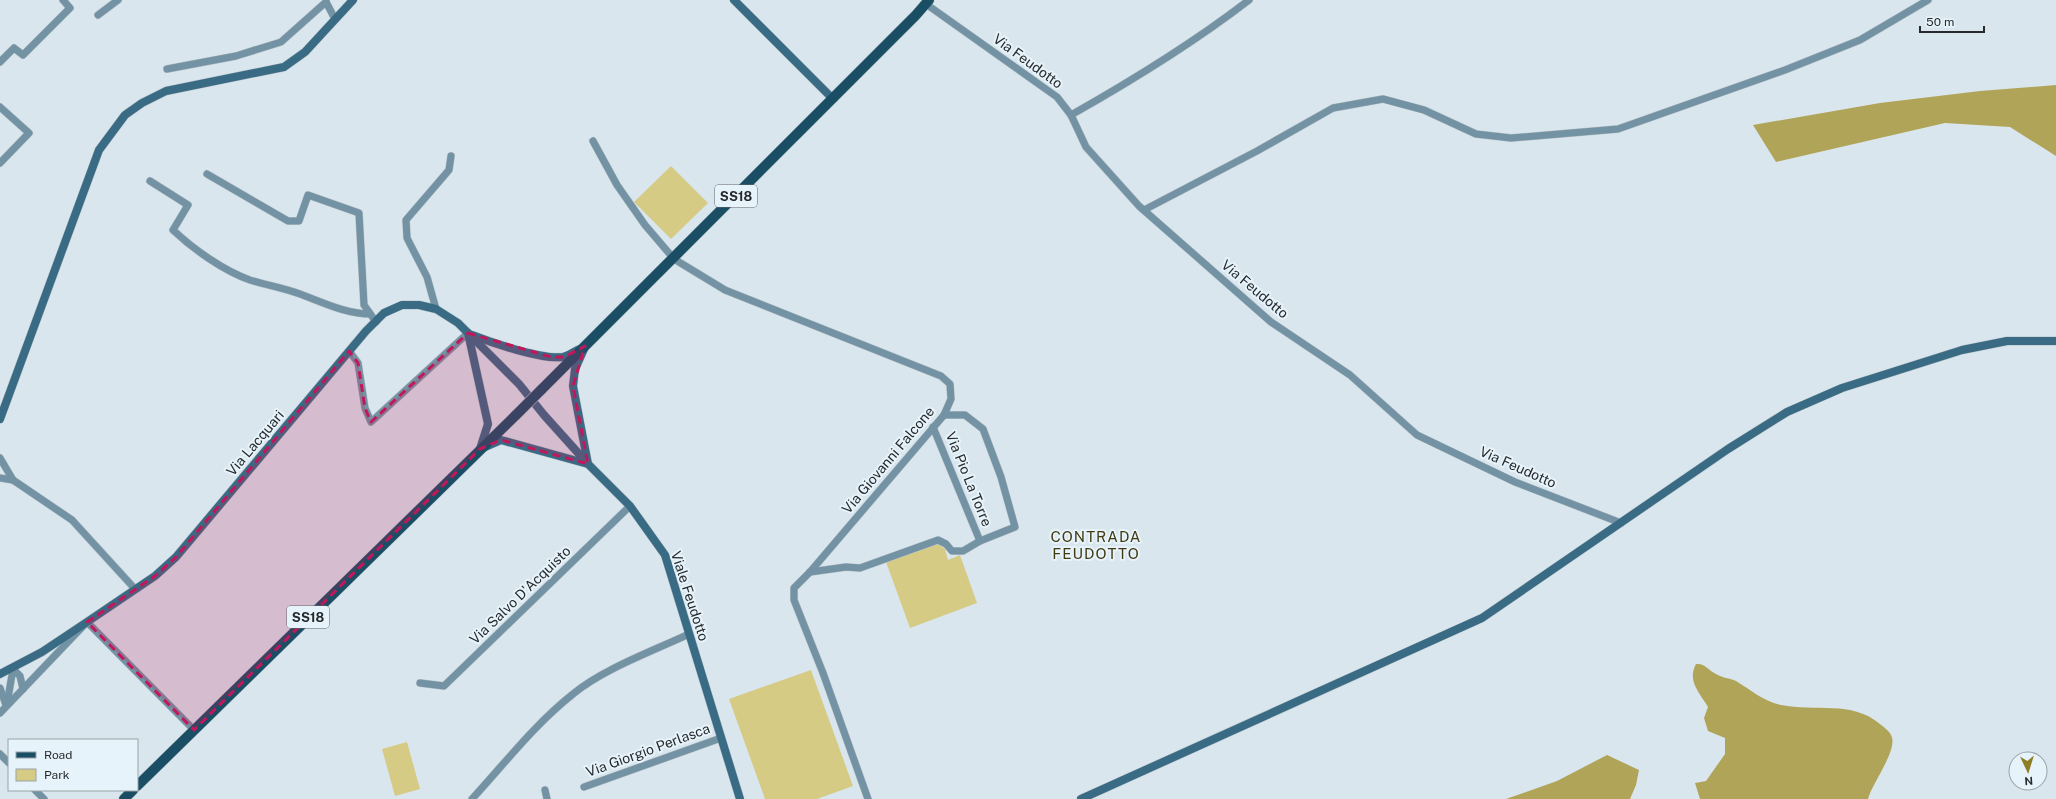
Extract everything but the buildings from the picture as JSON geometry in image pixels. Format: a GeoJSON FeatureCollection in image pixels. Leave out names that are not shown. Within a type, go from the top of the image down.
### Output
{"type":"FeatureCollection","features":[{"type":"Feature","properties":{"kind":"main road","name":"SS18"},"geometry":{"type":"LineString","coordinates":[[138,785],[674,259],[927,2]]}},
{"type":"Feature","properties":{"kind":"main road"},"geometry":{"type":"LineString","coordinates":[[124,799],[132,791]]}},
{"type":"Feature","properties":{"kind":"street"},"geometry":{"type":"LineString","coordinates":[[0,62],[14,48],[23,54],[70,8],[63,0]]}},
{"type":"Feature","properties":{"kind":"street"},"geometry":{"type":"LineString","coordinates":[[98,15],[118,0]]}},
{"type":"Feature","properties":{"kind":"street"},"geometry":{"type":"LineString","coordinates":[[0,419],[1,411],[99,150],[125,114],[142,103],[166,91],[284,67],[305,52],[353,0]]}},
{"type":"Feature","properties":{"kind":"street"},"geometry":{"type":"LineString","coordinates":[[734,0],[833,99]]}},
{"type":"Feature","properties":{"kind":"street"},"geometry":{"type":"LineString","coordinates":[[1071,115],[1144,74],[1210,30],[1248,0]]}},
{"type":"Feature","properties":{"kind":"street"},"geometry":{"type":"LineString","coordinates":[[1144,210],[1257,151],[1333,108],[1383,99],[1424,110],[1476,134],[1511,138],[1618,129],[1785,70],[1860,40],[1928,0]]}},
{"type":"Feature","properties":{"kind":"street"},"geometry":{"type":"LineString","coordinates":[[167,69],[236,56],[281,42],[326,1],[335,19]]}},
{"type":"Feature","properties":{"kind":"street","name":"Via Feudotto"},"geometry":{"type":"LineString","coordinates":[[927,2],[1057,97],[1071,115],[1086,147],[1144,210],[1271,322],[1350,375],[1417,435],[1515,482],[1621,523]]}},
{"type":"Feature","properties":{"kind":"street"},"geometry":{"type":"LineString","coordinates":[[0,107],[30,133],[0,163]]}},
{"type":"Feature","properties":{"kind":"street","name":"Via Giovanni Falcone"},"geometry":{"type":"LineString","coordinates":[[593,141],[617,185],[650,232],[674,259],[725,290],[941,376],[950,384],[951,399],[944,415],[810,572],[794,588],[794,600],[823,673],[868,799]]}},
{"type":"Feature","properties":{"kind":"street"},"geometry":{"type":"LineString","coordinates":[[436,309],[428,277],[408,238],[406,220],[449,170],[451,156]]}},
{"type":"Feature","properties":{"kind":"street"},"geometry":{"type":"LineString","coordinates":[[207,174],[288,221],[299,221],[308,194],[358,214],[364,306],[376,322]]}},
{"type":"Feature","properties":{"kind":"street"},"geometry":{"type":"LineString","coordinates":[[150,181],[188,205],[173,230],[186,243],[220,265],[249,280],[284,288],[356,314],[370,314]]}},
{"type":"Feature","properties":{"kind":"street","name":"Via Lacquari"},"geometry":{"type":"LineString","coordinates":[[0,674],[42,652],[155,576],[176,557],[349,351],[384,313],[402,305],[418,305],[436,309],[458,323],[519,384],[544,415]]}},
{"type":"Feature","properties":{"kind":"street"},"geometry":{"type":"LineString","coordinates":[[468,333],[490,342],[551,357],[564,357],[585,346]]}},
{"type":"Feature","properties":{"kind":"street"},"geometry":{"type":"LineString","coordinates":[[349,351],[358,363],[365,408],[371,422],[468,333]]}},
{"type":"Feature","properties":{"kind":"street"},"geometry":{"type":"LineString","coordinates":[[468,333],[488,424],[480,449]]}},
{"type":"Feature","properties":{"kind":"street"},"geometry":{"type":"LineString","coordinates":[[1081,799],[1482,618],[1728,448],[1787,412],[1842,388],[1962,350],[2007,341],[2056,341]]}},
{"type":"Feature","properties":{"kind":"street"},"geometry":{"type":"LineString","coordinates":[[480,449],[501,440],[588,464],[573,386],[575,369],[585,346]]}},
{"type":"Feature","properties":{"kind":"street","name":"Viale Feudotto"},"geometry":{"type":"LineString","coordinates":[[544,415],[588,464],[630,506],[665,555],[740,799]]}},
{"type":"Feature","properties":{"kind":"street"},"geometry":{"type":"LineString","coordinates":[[810,572],[846,566],[860,568],[938,540],[946,544],[952,551],[962,551],[980,541],[1015,527],[1000,477],[983,429],[965,415],[944,415]]}},
{"type":"Feature","properties":{"kind":"street","name":"Via Pio La Torre"},"geometry":{"type":"LineString","coordinates":[[933,427],[980,541]]}},
{"type":"Feature","properties":{"kind":"street"},"geometry":{"type":"LineString","coordinates":[[0,458],[13,480],[72,520],[135,589]]}},
{"type":"Feature","properties":{"kind":"street"},"geometry":{"type":"LineString","coordinates":[[0,478],[13,480]]}},
{"type":"Feature","properties":{"kind":"street","name":"Via Salvo D'Acquisto"},"geometry":{"type":"LineString","coordinates":[[420,683],[444,686],[630,506]]}},
{"type":"Feature","properties":{"kind":"street"},"geometry":{"type":"LineString","coordinates":[[0,713],[87,622],[194,730]]}},
{"type":"Feature","properties":{"kind":"street"},"geometry":{"type":"LineString","coordinates":[[475,797],[539,725],[574,693],[602,675],[689,634]]}},
{"type":"Feature","properties":{"kind":"street"},"geometry":{"type":"LineString","coordinates":[[12,669],[20,676],[23,689]]}},
{"type":"Feature","properties":{"kind":"street"},"geometry":{"type":"LineString","coordinates":[[6,706],[10,694],[12,669]]}},
{"type":"Feature","properties":{"kind":"street"},"geometry":{"type":"LineString","coordinates":[[0,688],[3,692],[6,706]]}},
{"type":"Feature","properties":{"kind":"street","name":"Via Giorgio Perlasca"},"geometry":{"type":"LineString","coordinates":[[584,787],[721,738]]}},
{"type":"Feature","properties":{"kind":"street"},"geometry":{"type":"LineString","coordinates":[[0,754],[8,762]]}},
{"type":"Feature","properties":{"kind":"street"},"geometry":{"type":"LineString","coordinates":[[545,790],[547,799]]}},
{"type":"Feature","properties":{"kind":"street"},"geometry":{"type":"LineString","coordinates":[[36,791],[44,799]]}},
{"type":"Feature","properties":{"kind":"highlighted area"},"geometry":{"type":"Polygon","coordinates":[[[468,333],[551,357],[564,357],[585,346],[573,386],[588,464],[501,440],[480,449],[194,730],[87,622],[155,576],[176,557],[349,351],[358,363],[365,408],[371,422],[468,333]]]}},
{"type":"Feature","properties":{"kind":"green space"},"geometry":{"type":"Polygon","coordinates":[[[671,166],[708,203],[671,239],[634,202],[671,166]]]}},
{"type":"Feature","properties":{"kind":"green space"},"geometry":{"type":"Polygon","coordinates":[[[938,544],[945,549],[948,560],[960,555],[977,603],[910,628],[886,562],[938,544]]]}},
{"type":"Feature","properties":{"kind":"green space"},"geometry":{"type":"Polygon","coordinates":[[[811,670],[853,786],[817,799],[765,799],[729,699],[811,670]]]}},
{"type":"Feature","properties":{"kind":"green space"},"geometry":{"type":"Polygon","coordinates":[[[407,742],[420,789],[395,796],[382,749],[407,742]]]}},
{"type":"Feature","properties":{"kind":"shaded area"},"geometry":{"type":"Polygon","coordinates":[[[2056,85],[2056,156],[2010,127],[1945,123],[1776,162],[1753,125],[1880,103],[1980,91],[2056,85]]]}},
{"type":"Feature","properties":{"kind":"shaded area"},"geometry":{"type":"Polygon","coordinates":[[[1696,664],[1704,666],[1718,675],[1736,681],[1763,698],[1781,705],[1845,709],[1858,712],[1882,725],[1891,735],[1891,749],[1868,799],[1700,799],[1695,783],[1706,781],[1725,754],[1725,738],[1708,731],[1704,718],[1708,707],[1693,681],[1696,664]]]}},
{"type":"Feature","properties":{"kind":"shaded area"},"geometry":{"type":"Polygon","coordinates":[[[1607,755],[1639,770],[1636,785],[1630,799],[1506,799],[1557,781],[1607,755]]]}},
{"type":"Feature","properties":{"kind":"district","name":"CONTRADA FEUDOTTO"},"geometry":{"type":"Point","coordinates":[1096,544]}}]}
